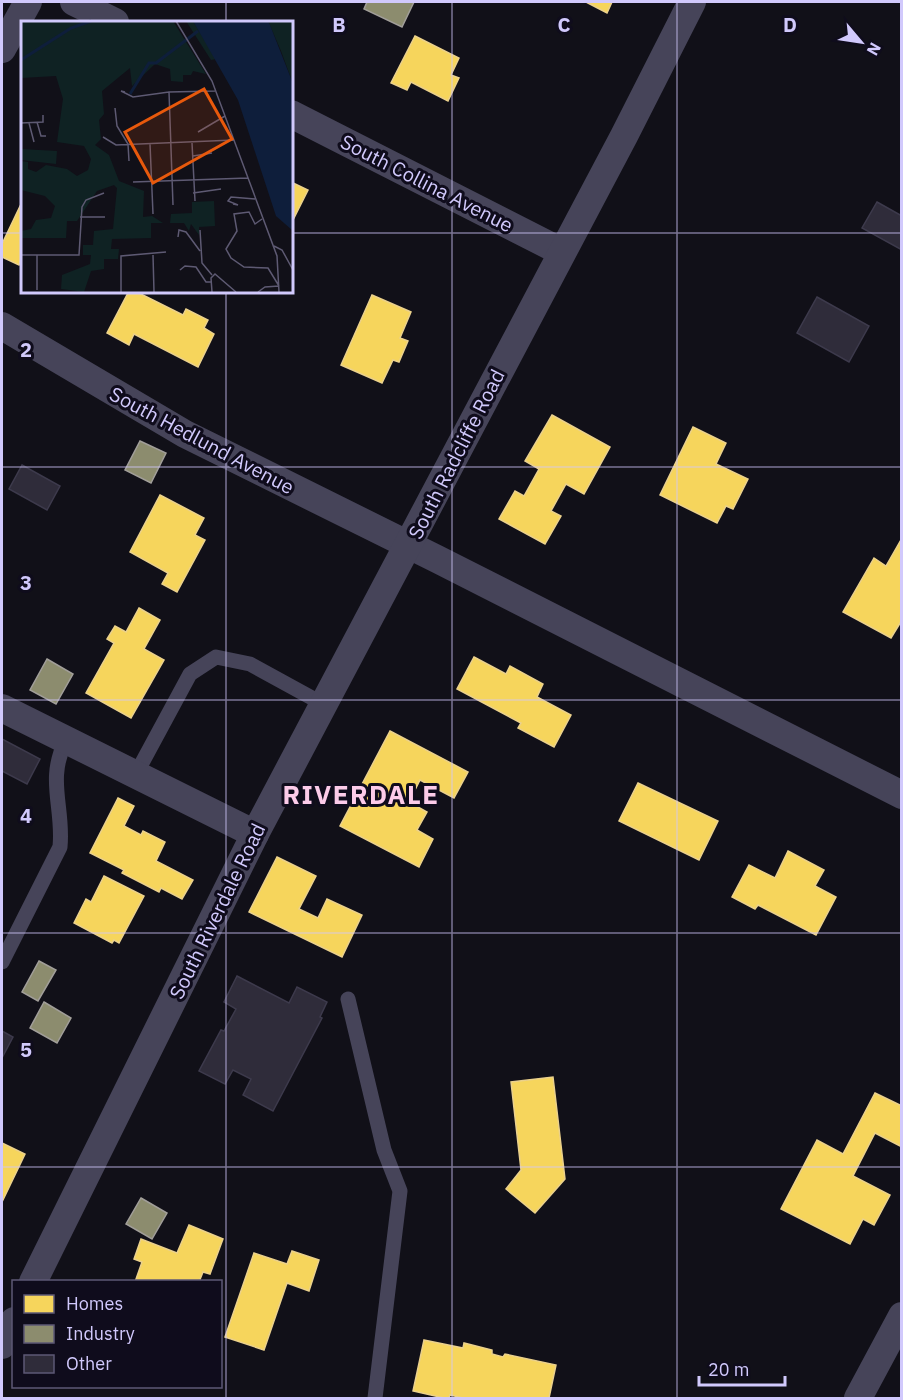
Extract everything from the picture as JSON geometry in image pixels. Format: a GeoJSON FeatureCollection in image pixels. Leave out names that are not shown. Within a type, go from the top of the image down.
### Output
{"type":"FeatureCollection","features":[{"type":"Feature","properties":{"kind":"street"},"geometry":{"type":"LineString","coordinates":[[2,49],[28,2]]}},
{"type":"Feature","properties":{"kind":"street"},"geometry":{"type":"LineString","coordinates":[[74,2],[113,21]]}},
{"type":"Feature","properties":{"kind":"street","name":"South Radcliffe Road"},"geometry":{"type":"LineString","coordinates":[[692,2],[408,545],[902,795]]}},
{"type":"Feature","properties":{"kind":"street","name":"South Collina Avenue"},"geometry":{"type":"LineString","coordinates":[[292,115],[562,252]]}},
{"type":"Feature","properties":{"kind":"street","name":"South Hedlund Avenue"},"geometry":{"type":"LineString","coordinates":[[2,326],[184,435],[408,545]]}},
{"type":"Feature","properties":{"kind":"street","name":"South Riverdale Road"},"geometry":{"type":"LineString","coordinates":[[33,1280],[255,834],[408,545]]}},
{"type":"Feature","properties":{"kind":"street"},"geometry":{"type":"LineString","coordinates":[[2,708],[255,834]]}},
{"type":"Feature","properties":{"kind":"street"},"geometry":{"type":"LineString","coordinates":[[858,1398],[902,1316]]}},
{"type":"Feature","properties":{"kind":"street"},"geometry":{"type":"LineString","coordinates":[[2,1345],[12,1325]]}},
{"type":"Feature","properties":{"kind":"lane"},"geometry":{"type":"LineString","coordinates":[[136,774],[190,674],[216,657],[249,664],[323,704]]}},
{"type":"Feature","properties":{"kind":"lane"},"geometry":{"type":"LineString","coordinates":[[2,962],[60,847],[62,831],[55,788],[55,769],[66,740]]}},
{"type":"Feature","properties":{"kind":"lane"},"geometry":{"type":"LineString","coordinates":[[348,999],[384,1149],[400,1191],[375,1398]]}},
{"type":"Feature","properties":{"kind":"building: Homes"},"geometry":{"type":"Polygon","coordinates":[[[586,2],[612,2],[607,13],[586,2]]]}},
{"type":"Feature","properties":{"kind":"building: Homes"},"geometry":{"type":"Polygon","coordinates":[[[415,36],[459,58],[451,75],[459,78],[448,101],[411,82],[407,90],[391,83],[415,36]]]}},
{"type":"Feature","properties":{"kind":"building: Homes"},"geometry":{"type":"Polygon","coordinates":[[[292,182],[308,190],[292,222],[292,182]]]}},
{"type":"Feature","properties":{"kind":"building: Homes"},"geometry":{"type":"Polygon","coordinates":[[[21,204],[21,260],[19,265],[2,257],[2,244],[21,204]]]}},
{"type":"Feature","properties":{"kind":"building: Homes"},"geometry":{"type":"Polygon","coordinates":[[[128,292],[137,292],[183,315],[186,309],[208,320],[204,328],[214,334],[198,367],[134,334],[129,345],[107,333],[128,292]]]}},
{"type":"Feature","properties":{"kind":"building: Homes"},"geometry":{"type":"Polygon","coordinates":[[[372,295],[411,312],[400,338],[408,341],[399,362],[393,360],[382,383],[341,365],[372,295]]]}},
{"type":"Feature","properties":{"kind":"building: Homes"},"geometry":{"type":"Polygon","coordinates":[[[552,415],[610,447],[584,494],[566,484],[551,511],[561,516],[545,544],[499,519],[515,491],[524,496],[539,469],[525,461],[552,415]]]}},
{"type":"Feature","properties":{"kind":"building: Homes"},"geometry":{"type":"Polygon","coordinates":[[[693,427],[726,443],[716,464],[748,479],[733,509],[726,506],[717,523],[660,495],[693,427]]]}},
{"type":"Feature","properties":{"kind":"building: Homes"},"geometry":{"type":"Polygon","coordinates":[[[160,495],[204,518],[195,535],[205,540],[177,592],[162,584],[168,573],[130,552],[160,495]]]}},
{"type":"Feature","properties":{"kind":"building: Homes"},"geometry":{"type":"Polygon","coordinates":[[[902,538],[902,620],[891,638],[843,612],[874,558],[886,566],[902,538]]]}},
{"type":"Feature","properties":{"kind":"building: Homes"},"geometry":{"type":"Polygon","coordinates":[[[139,608],[160,620],[144,649],[164,660],[131,718],[86,693],[114,643],[107,639],[115,626],[126,632],[139,608]]]}},
{"type":"Feature","properties":{"kind":"building: Homes"},"geometry":{"type":"Polygon","coordinates":[[[474,657],[506,674],[510,666],[543,684],[537,697],[571,715],[554,747],[518,728],[521,723],[457,689],[474,657]]]}},
{"type":"Feature","properties":{"kind":"building: Homes"},"geometry":{"type":"Polygon","coordinates":[[[390,731],[468,772],[454,798],[420,780],[409,802],[427,812],[417,830],[433,839],[419,867],[340,826],[390,731]]]}},
{"type":"Feature","properties":{"kind":"building: Homes"},"geometry":{"type":"Polygon","coordinates":[[[638,783],[718,821],[699,860],[619,821],[638,783]]]}},
{"type":"Feature","properties":{"kind":"building: Homes"},"geometry":{"type":"Polygon","coordinates":[[[118,798],[134,806],[124,826],[141,835],[143,831],[165,842],[156,861],[193,880],[182,899],[161,888],[159,892],[122,873],[124,870],[90,853],[118,798]]]}},
{"type":"Feature","properties":{"kind":"building: Homes"},"geometry":{"type":"Polygon","coordinates":[[[788,851],[824,870],[815,886],[836,897],[816,935],[758,905],[755,909],[732,897],[749,865],[775,878],[788,851]]]}},
{"type":"Feature","properties":{"kind":"building: Homes"},"geometry":{"type":"Polygon","coordinates":[[[277,857],[316,876],[299,909],[318,918],[327,899],[362,915],[342,957],[249,912],[277,857]]]}},
{"type":"Feature","properties":{"kind":"building: Homes"},"geometry":{"type":"Polygon","coordinates":[[[104,876],[144,896],[119,943],[114,940],[112,943],[74,923],[86,899],[91,902],[104,876]]]}},
{"type":"Feature","properties":{"kind":"building: Homes"},"geometry":{"type":"Polygon","coordinates":[[[553,1077],[565,1179],[535,1213],[506,1189],[521,1170],[511,1082],[553,1077]]]}},
{"type":"Feature","properties":{"kind":"building: Homes"},"geometry":{"type":"Polygon","coordinates":[[[875,1093],[902,1106],[902,1147],[875,1133],[853,1176],[890,1195],[874,1225],[863,1219],[850,1244],[781,1209],[817,1140],[843,1154],[875,1093]]]}},
{"type":"Feature","properties":{"kind":"building: Homes"},"geometry":{"type":"Polygon","coordinates":[[[2,1143],[25,1154],[2,1202],[2,1143]]]}},
{"type":"Feature","properties":{"kind":"building: Homes"},"geometry":{"type":"Polygon","coordinates":[[[189,1225],[223,1239],[210,1274],[203,1272],[200,1280],[136,1280],[142,1262],[134,1259],[141,1239],[177,1253],[189,1225]]]}},
{"type":"Feature","properties":{"kind":"building: Homes"},"geometry":{"type":"Polygon","coordinates":[[[292,1251],[319,1260],[309,1291],[287,1283],[264,1350],[225,1337],[254,1253],[287,1264],[292,1251]]]}},
{"type":"Feature","properties":{"kind":"building: Homes"},"geometry":{"type":"Polygon","coordinates":[[[424,1340],[463,1348],[464,1343],[492,1350],[492,1354],[503,1357],[505,1354],[556,1365],[549,1398],[463,1398],[450,1395],[449,1398],[444,1398],[413,1391],[424,1340]]]}},
{"type":"Feature","properties":{"kind":"building: Industry"},"geometry":{"type":"Polygon","coordinates":[[[367,2],[414,2],[402,27],[364,9],[367,2]]]}},
{"type":"Feature","properties":{"kind":"building: Industry"},"geometry":{"type":"Polygon","coordinates":[[[140,441],[166,453],[151,483],[125,470],[140,441]]]}},
{"type":"Feature","properties":{"kind":"building: Industry"},"geometry":{"type":"Polygon","coordinates":[[[47,659],[73,674],[56,704],[30,690],[47,659]]]}},
{"type":"Feature","properties":{"kind":"building: Industry"},"geometry":{"type":"Polygon","coordinates":[[[39,961],[56,970],[38,1001],[22,992],[39,961]]]}},
{"type":"Feature","properties":{"kind":"building: Industry"},"geometry":{"type":"Polygon","coordinates":[[[44,1002],[71,1018],[57,1043],[30,1028],[44,1002]]]}},
{"type":"Feature","properties":{"kind":"building: Industry"},"geometry":{"type":"Polygon","coordinates":[[[141,1198],[167,1213],[152,1239],[126,1224],[141,1198]]]}},
{"type":"Feature","properties":{"kind":"building: Other"},"geometry":{"type":"Polygon","coordinates":[[[877,202],[902,216],[902,250],[862,228],[877,202]]]}},
{"type":"Feature","properties":{"kind":"building: Other"},"geometry":{"type":"Polygon","coordinates":[[[817,297],[869,326],[849,362],[797,333],[817,297]]]}},
{"type":"Feature","properties":{"kind":"building: Other"},"geometry":{"type":"Polygon","coordinates":[[[22,465],[60,486],[47,510],[9,489],[22,465]]]}},
{"type":"Feature","properties":{"kind":"building: Other"},"geometry":{"type":"Polygon","coordinates":[[[2,739],[40,759],[27,784],[2,771],[2,739]]]}},
{"type":"Feature","properties":{"kind":"building: Other"},"geometry":{"type":"Polygon","coordinates":[[[237,976],[289,1003],[297,987],[327,1002],[320,1017],[322,1018],[273,1111],[243,1095],[251,1079],[233,1070],[225,1084],[199,1071],[221,1030],[224,1031],[236,1009],[224,1002],[237,976]]]}},
{"type":"Feature","properties":{"kind":"building: Other"},"geometry":{"type":"Polygon","coordinates":[[[2,1031],[13,1037],[2,1058],[2,1031]]]}},
{"type":"Feature","properties":{"kind":"district","name":"RIVERDALE"},"geometry":{"type":"Point","coordinates":[361,794]}}]}
